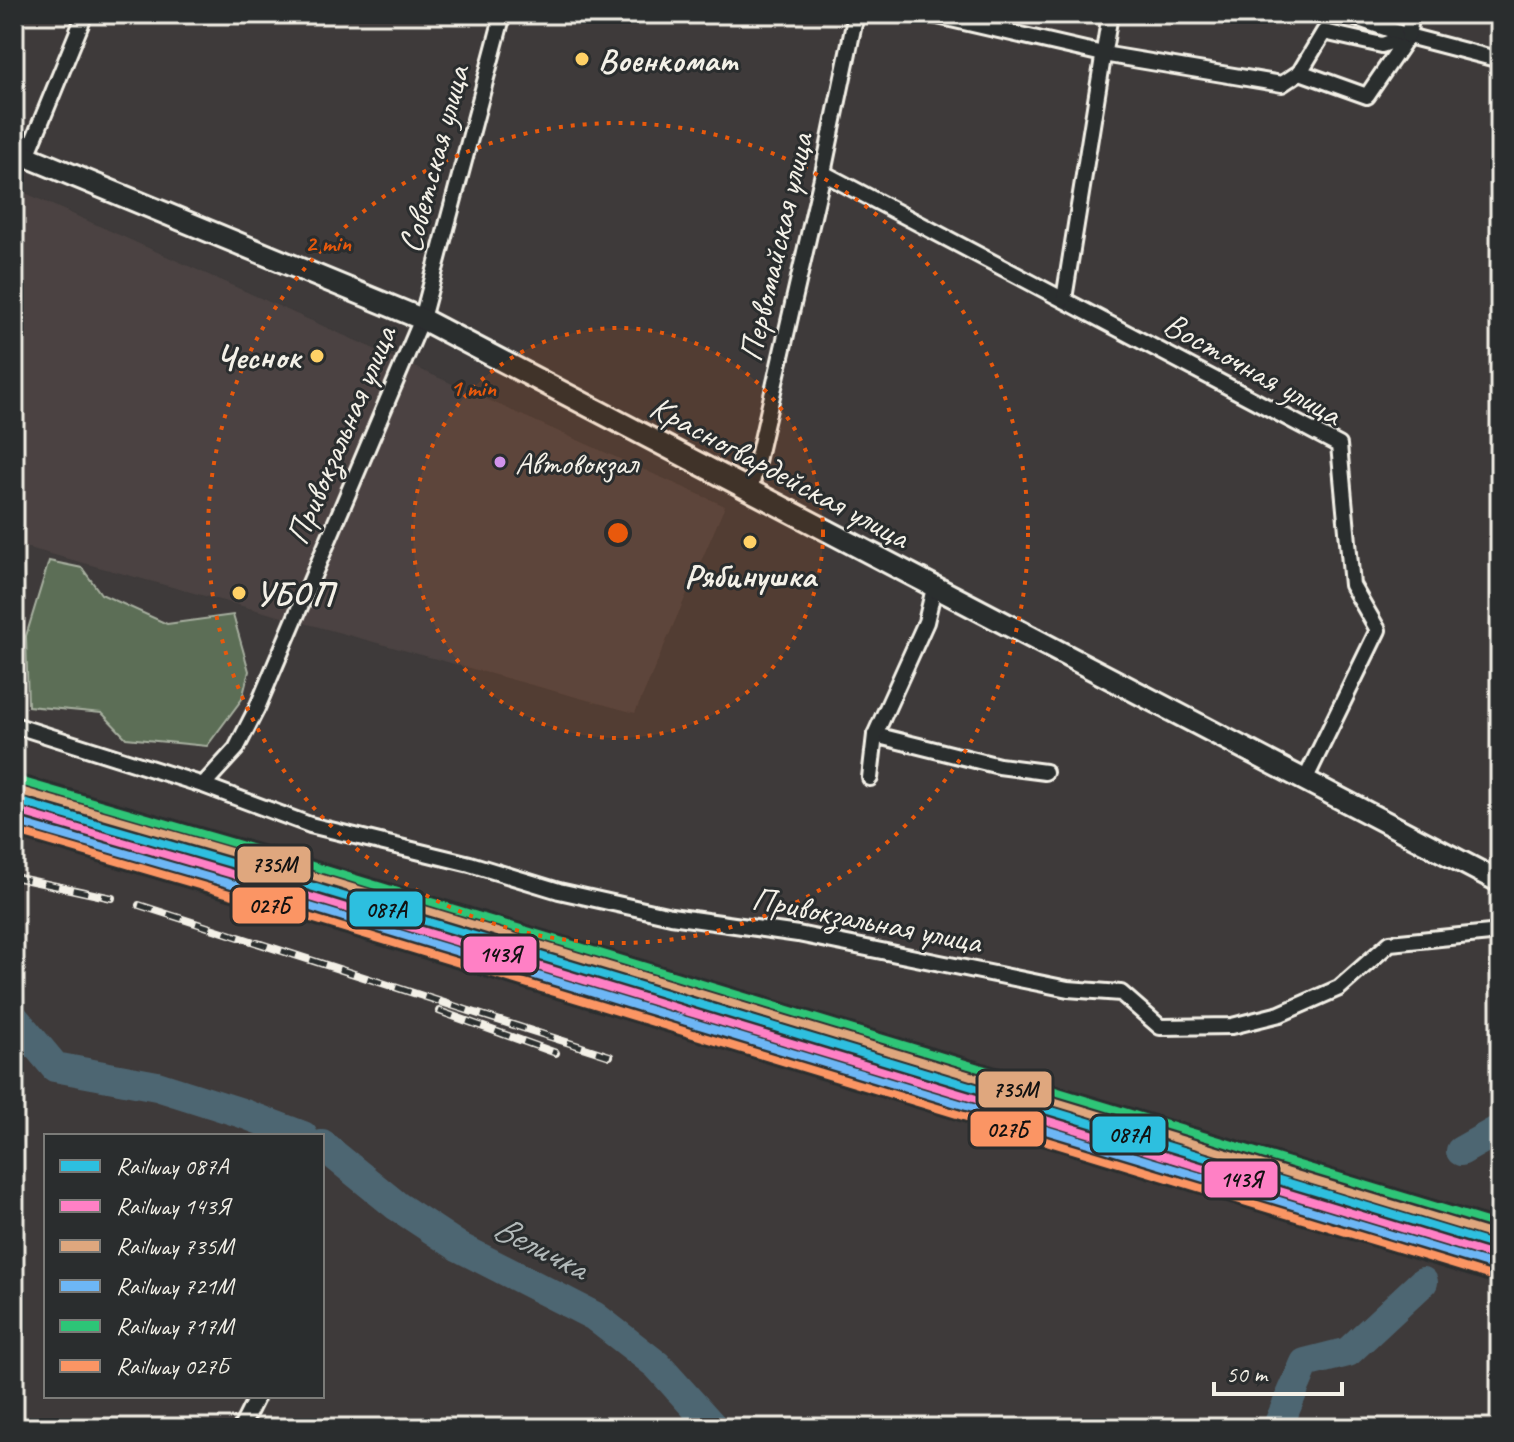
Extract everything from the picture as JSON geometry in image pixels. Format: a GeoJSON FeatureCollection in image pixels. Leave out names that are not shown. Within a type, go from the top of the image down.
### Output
{"type":"FeatureCollection","features":[{"type":"Feature","properties":{"kind":"street"},"geometry":{"type":"LineString","coordinates":[[21,154],[85,14]]}},
{"type":"Feature","properties":{"kind":"street","name":"Советская улица"},"geometry":{"type":"LineString","coordinates":[[422,319],[503,14]]}},
{"type":"Feature","properties":{"kind":"street","name":"Первомайская улица"},"geometry":{"type":"LineString","coordinates":[[750,492],[856,14]]}},
{"type":"Feature","properties":{"kind":"street"},"geometry":{"type":"LineString","coordinates":[[929,14],[1103,54],[1282,84],[1300,72],[1324,32],[1382,45],[1408,36]]}},
{"type":"Feature","properties":{"kind":"street"},"geometry":{"type":"LineString","coordinates":[[1064,299],[1110,14]]}},
{"type":"Feature","properties":{"kind":"street"},"geometry":{"type":"LineString","coordinates":[[1344,14],[1408,36],[1500,60]]}},
{"type":"Feature","properties":{"kind":"street"},"geometry":{"type":"LineString","coordinates":[[1300,72],[1367,96],[1408,36],[1412,14]]}},
{"type":"Feature","properties":{"kind":"street","name":"Красногвардейская улица"},"geometry":{"type":"LineString","coordinates":[[21,154],[422,319],[1500,882]]}},
{"type":"Feature","properties":{"kind":"street","name":"Восточная улица"},"geometry":{"type":"LineString","coordinates":[[823,173],[1339,445],[1352,585],[1378,630],[1305,780]]}},
{"type":"Feature","properties":{"kind":"street","name":"Привокзальная улица"},"geometry":{"type":"LineString","coordinates":[[203,785],[236,749],[257,708],[422,319]]}},
{"type":"Feature","properties":{"kind":"street"},"geometry":{"type":"LineString","coordinates":[[870,778],[875,735],[926,622],[934,588]]}},
{"type":"Feature","properties":{"kind":"street","name":"Привокзальная улица"},"geometry":{"type":"LineString","coordinates":[[14,725],[203,785],[310,825],[470,864],[559,891],[671,916],[798,934],[1068,989],[1121,993],[1160,1027],[1232,1026],[1280,1014],[1339,988],[1390,943],[1500,932]]}},
{"type":"Feature","properties":{"kind":"street"},"geometry":{"type":"LineString","coordinates":[[875,735],[999,766],[1045,772]]}},
{"type":"Feature","properties":{"kind":"street"},"geometry":{"type":"LineString","coordinates":[[241,1428],[256,1398]]}},
{"type":"Feature","properties":{"kind":"shaded area"},"geometry":{"type":"Polygon","coordinates":[[[14,188],[725,506],[635,713],[14,544],[14,188]]]}},
{"type":"Feature","properties":{"kind":"green space"},"geometry":{"type":"Polygon","coordinates":[[[49,561],[82,568],[101,594],[167,624],[233,615],[249,671],[242,699],[207,746],[126,738],[102,713],[28,706],[26,636],[49,561]]]}},
{"type":"Feature","properties":{"kind":"waterway","name":"Величка"},"geometry":{"type":"LineString","coordinates":[[14,1018],[55,1067],[157,1086],[298,1134]]}},
{"type":"Feature","properties":{"kind":"waterway","name":"Величка"},"geometry":{"type":"LineString","coordinates":[[1461,1151],[1500,1129]]}},
{"type":"Feature","properties":{"kind":"waterway","name":"Величка"},"geometry":{"type":"LineString","coordinates":[[324,1147],[397,1206],[459,1247],[594,1316],[657,1365],[714,1428]]}},
{"type":"Feature","properties":{"kind":"waterway","name":"Величка"},"geometry":{"type":"LineString","coordinates":[[1277,1428],[1305,1363],[1348,1352],[1423,1282]]}},
{"type":"Feature","properties":{"kind":"railway"},"geometry":{"type":"LineString","coordinates":[[14,877],[112,898]]}},
{"type":"Feature","properties":{"kind":"railway"},"geometry":{"type":"LineString","coordinates":[[139,905],[610,1056]]}},
{"type":"Feature","properties":{"kind":"railway"},"geometry":{"type":"LineString","coordinates":[[584,957],[1242,1158]]}},
{"type":"Feature","properties":{"kind":"railway"},"geometry":{"type":"LineString","coordinates":[[472,970],[673,1025],[1500,1274]]}},
{"type":"Feature","properties":{"kind":"railway"},"geometry":{"type":"LineString","coordinates":[[439,1011],[556,1053]]}},
{"type":"Feature","properties":{"kind":"rail line","name":"717М"},"geometry":{"type":"LineString","coordinates":[[20,781],[306,864],[1500,1226]]}},
{"type":"Feature","properties":{"kind":"rail line","name":"735М"},"geometry":{"type":"LineString","coordinates":[[17,790],[303,873],[1500,1237]]}},
{"type":"Feature","properties":{"kind":"rail line","name":"087А"},"geometry":{"type":"LineString","coordinates":[[14,800],[300,883],[1500,1247]]}},
{"type":"Feature","properties":{"kind":"rail line","name":"143Я"},"geometry":{"type":"LineString","coordinates":[[14,810],[1497,1257]]}},
{"type":"Feature","properties":{"kind":"rail line","name":"721М"},"geometry":{"type":"LineString","coordinates":[[14,821],[294,902],[1494,1266]]}},
{"type":"Feature","properties":{"kind":"rail line","name":"027Б"},"geometry":{"type":"LineString","coordinates":[[14,831],[1491,1276]]}},
{"type":"Feature","properties":{"kind":"place","name":"Военкомат"},"geometry":{"type":"Point","coordinates":[582,59]}},
{"type":"Feature","properties":{"kind":"place","name":"Чеснок"},"geometry":{"type":"Point","coordinates":[317,356]}},
{"type":"Feature","properties":{"kind":"place","name":"Автовокзал"},"geometry":{"type":"Point","coordinates":[500,462]}},
{"type":"Feature","properties":{"kind":"place","name":"Рябинушка"},"geometry":{"type":"Point","coordinates":[750,542]}},
{"type":"Feature","properties":{"kind":"place","name":"УБОП"},"geometry":{"type":"Point","coordinates":[239,593]}}]}
